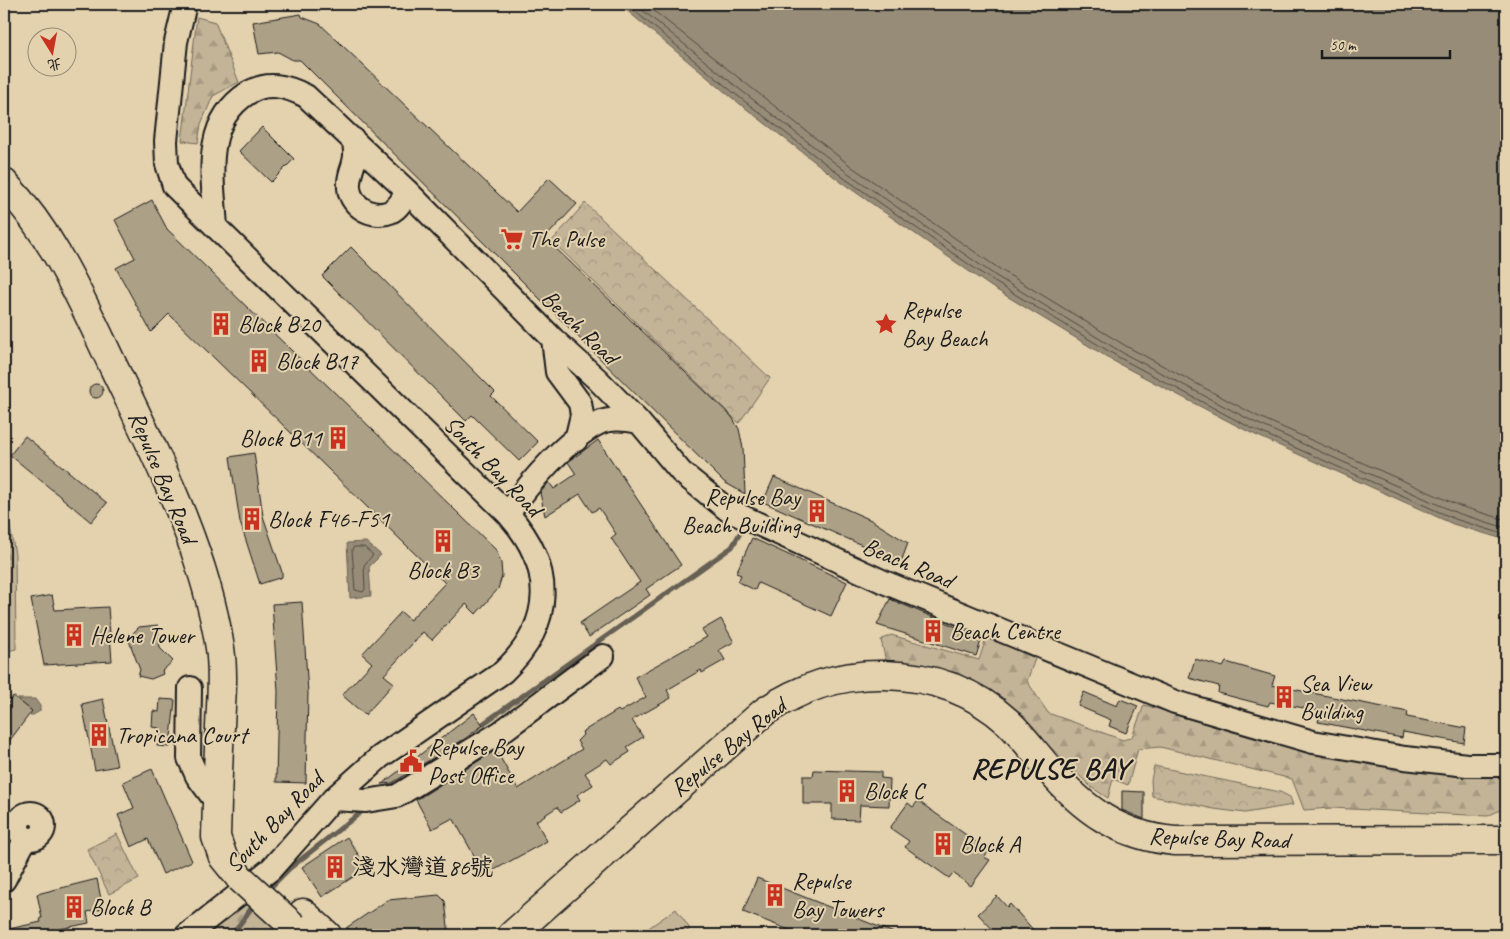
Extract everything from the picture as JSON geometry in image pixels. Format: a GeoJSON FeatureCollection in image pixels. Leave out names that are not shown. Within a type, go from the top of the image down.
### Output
{"type":"FeatureCollection","features":[{"type":"Feature","properties":{"kind":"main road","name":"Repulse Bay Road"},"geometry":{"type":"LineString","coordinates":[[4,183],[46,234],[68,273],[160,462],[199,564],[212,610],[221,662],[217,803],[218,845],[227,864],[247,872],[299,925],[326,935]]}},
{"type":"Feature","properties":{"kind":"main road","name":"Repulse Bay Road"},"geometry":{"type":"LineString","coordinates":[[512,935],[764,712],[809,687],[850,676],[881,675],[922,678],[947,685],[971,696],[1009,723],[1056,778],[1082,803],[1120,828],[1140,836],[1175,841],[1506,840]]}},
{"type":"Feature","properties":{"kind":"street","name":"South Bay Road"},"geometry":{"type":"LineString","coordinates":[[185,4],[176,42],[166,141],[167,164],[174,186],[508,514],[523,531],[532,547],[542,582],[541,604],[531,640],[518,658],[503,672],[380,757],[341,800],[271,869],[187,935]]}},
{"type":"Feature","properties":{"kind":"street","name":"Beach Road"},"geometry":{"type":"LineString","coordinates":[[216,226],[212,165],[215,136],[224,115],[237,100],[255,89],[264,86],[289,87],[306,96],[407,191],[553,339],[639,422],[681,472],[728,510],[884,582],[1162,698],[1313,742],[1405,758],[1467,765],[1506,765]]}},
{"type":"Feature","properties":{"kind":"street"},"geometry":{"type":"LineString","coordinates":[[353,140],[356,151],[355,163],[349,188],[358,206],[376,214],[390,212],[401,203],[407,191]]}},
{"type":"Feature","properties":{"kind":"street"},"geometry":{"type":"LineString","coordinates":[[553,339],[557,372],[580,403],[582,415],[576,440]]}},
{"type":"Feature","properties":{"kind":"street"},"geometry":{"type":"LineString","coordinates":[[508,514],[534,480],[576,440],[597,424],[608,420],[625,419],[639,422]]}},
{"type":"Feature","properties":{"kind":"street"},"geometry":{"type":"LineString","coordinates":[[341,800],[382,800],[397,796],[501,732],[603,656]]}},
{"type":"Feature","properties":{"kind":"street"},"geometry":{"type":"LineString","coordinates":[[190,688],[189,758],[197,776],[217,803]]}},
{"type":"Feature","properties":{"kind":"street"},"geometry":{"type":"LineString","coordinates":[[4,880],[26,838]]}},
{"type":"Feature","properties":{"kind":"green space"},"geometry":{"type":"Polygon","coordinates":[[[197,17],[215,22],[239,82],[213,96],[201,124],[198,143],[182,141],[197,17]]]}},
{"type":"Feature","properties":{"kind":"green space"},"geometry":{"type":"Polygon","coordinates":[[[585,203],[770,378],[739,423],[552,241],[585,203]]]}},
{"type":"Feature","properties":{"kind":"green space"},"geometry":{"type":"Polygon","coordinates":[[[4,495],[15,554],[16,649],[4,652],[4,495]]]}},
{"type":"Feature","properties":{"kind":"green space"},"geometry":{"type":"Polygon","coordinates":[[[891,635],[979,660],[986,638],[1036,656],[1027,681],[1048,713],[1123,740],[1132,737],[1144,705],[1302,751],[1439,773],[1506,770],[1506,807],[1488,816],[1331,808],[1304,810],[1292,779],[1160,747],[1138,749],[1128,785],[1113,779],[1108,798],[1091,787],[1024,721],[959,673],[904,663],[887,666],[881,640],[891,635]]]}},
{"type":"Feature","properties":{"kind":"green space"},"geometry":{"type":"Polygon","coordinates":[[[1154,766],[1280,792],[1290,797],[1293,805],[1245,813],[1214,809],[1152,796],[1151,780],[1154,766]]]}},
{"type":"Feature","properties":{"kind":"green space"},"geometry":{"type":"Polygon","coordinates":[[[117,834],[139,879],[109,894],[87,849],[117,834]]]}},
{"type":"Feature","properties":{"kind":"green space"},"geometry":{"type":"Polygon","coordinates":[[[246,904],[281,935],[206,935],[246,904]]]}},
{"type":"Feature","properties":{"kind":"green space"},"geometry":{"type":"Polygon","coordinates":[[[676,909],[690,929],[681,935],[651,935],[647,929],[676,909]]]}},
{"type":"Feature","properties":{"kind":"water"},"geometry":{"type":"Polygon","coordinates":[[[619,4],[1506,4],[1506,540],[1453,524],[1249,432],[1117,363],[990,286],[841,182],[731,97],[619,4]]]}},
{"type":"Feature","properties":{"kind":"water"},"geometry":{"type":"Polygon","coordinates":[[[366,542],[381,555],[369,567],[371,596],[350,598],[347,543],[366,542]]]}},
{"type":"Feature","properties":{"kind":"water"},"geometry":{"type":"Polygon","coordinates":[[[14,699],[35,699],[40,706],[40,711],[33,715],[15,715],[14,699]]]}},
{"type":"Feature","properties":{"kind":"building","name":"The Pulse"},"geometry":{"type":"Polygon","coordinates":[[[301,14],[302,17],[320,24],[517,212],[549,178],[577,204],[545,238],[732,417],[739,429],[743,448],[745,494],[724,482],[300,60],[293,60],[278,52],[259,54],[253,22],[301,14]]]}},
{"type":"Feature","properties":{"kind":"building"},"geometry":{"type":"Polygon","coordinates":[[[262,127],[294,159],[271,182],[239,151],[262,127]]]}},
{"type":"Feature","properties":{"kind":"building"},"geometry":{"type":"Polygon","coordinates":[[[152,200],[167,229],[496,550],[501,563],[502,576],[498,589],[476,614],[466,604],[432,640],[423,632],[384,675],[394,683],[365,715],[342,695],[372,663],[362,654],[401,612],[410,620],[445,583],[169,314],[151,332],[116,268],[135,258],[115,220],[152,200]]]}},
{"type":"Feature","properties":{"kind":"building"},"geometry":{"type":"Polygon","coordinates":[[[351,247],[495,392],[491,396],[538,442],[519,461],[472,415],[466,421],[322,276],[351,247]]]}},
{"type":"Feature","properties":{"kind":"building"},"geometry":{"type":"Polygon","coordinates":[[[96,384],[101,386],[103,391],[101,396],[96,398],[91,396],[89,391],[91,386],[96,384]]]}},
{"type":"Feature","properties":{"kind":"building"},"geometry":{"type":"Polygon","coordinates":[[[25,436],[107,503],[91,522],[10,455],[25,436]]]}},
{"type":"Feature","properties":{"kind":"building"},"geometry":{"type":"Polygon","coordinates":[[[598,440],[681,565],[646,589],[650,595],[589,637],[580,623],[640,582],[611,538],[616,534],[599,508],[592,512],[580,494],[545,516],[540,493],[549,482],[554,489],[576,474],[568,462],[598,440]]]}},
{"type":"Feature","properties":{"kind":"building","name":"Block F46-F51"},"geometry":{"type":"Polygon","coordinates":[[[254,453],[263,516],[282,572],[282,577],[260,584],[240,522],[230,457],[254,453]]]}},
{"type":"Feature","properties":{"kind":"building","name":"Repulse Bay Beach Building"},"geometry":{"type":"Polygon","coordinates":[[[774,477],[871,520],[908,543],[901,562],[763,502],[774,477]]]}},
{"type":"Feature","properties":{"kind":"building"},"geometry":{"type":"Polygon","coordinates":[[[752,538],[847,582],[831,616],[758,583],[755,590],[738,582],[741,575],[736,573],[752,538]]]}},
{"type":"Feature","properties":{"kind":"building","name":"Helene Tower"},"geometry":{"type":"Polygon","coordinates":[[[52,595],[55,610],[108,607],[112,661],[44,665],[31,599],[52,595]]]}},
{"type":"Feature","properties":{"kind":"building","name":"Beach Centre"},"geometry":{"type":"Polygon","coordinates":[[[890,599],[982,638],[976,656],[877,625],[890,599]]]}},
{"type":"Feature","properties":{"kind":"building"},"geometry":{"type":"Polygon","coordinates":[[[302,602],[308,693],[306,783],[276,782],[278,691],[272,604],[302,602]]]}},
{"type":"Feature","properties":{"kind":"building"},"geometry":{"type":"Polygon","coordinates":[[[721,619],[734,642],[719,650],[725,660],[702,673],[701,670],[667,690],[671,698],[632,720],[643,737],[627,747],[630,752],[611,764],[607,759],[585,773],[593,785],[577,795],[580,800],[561,812],[557,807],[536,821],[547,841],[485,875],[453,818],[432,829],[416,800],[496,750],[518,789],[582,749],[577,741],[583,735],[582,732],[618,710],[620,712],[646,697],[635,677],[707,637],[702,630],[721,619]]]}},
{"type":"Feature","properties":{"kind":"building"},"geometry":{"type":"Polygon","coordinates":[[[158,625],[160,648],[173,661],[162,671],[163,674],[151,679],[138,676],[140,670],[128,638],[139,627],[158,625]]]}},
{"type":"Feature","properties":{"kind":"building","name":"Sea View Building"},"geometry":{"type":"Polygon","coordinates":[[[1195,659],[1223,667],[1226,662],[1275,676],[1272,685],[1408,712],[1407,717],[1466,728],[1464,743],[1403,732],[1402,738],[1318,722],[1321,711],[1270,702],[1268,706],[1218,693],[1219,686],[1189,678],[1195,659]]]}},
{"type":"Feature","properties":{"kind":"building"},"geometry":{"type":"Polygon","coordinates":[[[1084,692],[1117,706],[1120,699],[1138,706],[1126,733],[1109,726],[1111,720],[1078,706],[1084,692]]]}},
{"type":"Feature","properties":{"kind":"building"},"geometry":{"type":"Polygon","coordinates":[[[13,696],[32,711],[4,748],[4,709],[13,696]]]}},
{"type":"Feature","properties":{"kind":"building","name":"Tropicana Court"},"geometry":{"type":"Polygon","coordinates":[[[103,699],[117,766],[95,770],[82,704],[103,699]]]}},
{"type":"Feature","properties":{"kind":"building"},"geometry":{"type":"Polygon","coordinates":[[[160,699],[175,700],[170,747],[157,746],[159,728],[152,727],[153,711],[159,712],[160,699]]]}},
{"type":"Feature","properties":{"kind":"building"},"geometry":{"type":"Polygon","coordinates":[[[474,713],[483,725],[466,738],[392,783],[382,784],[474,713]]]}},
{"type":"Feature","properties":{"kind":"building"},"geometry":{"type":"Polygon","coordinates":[[[152,769],[192,861],[163,874],[148,839],[131,847],[118,815],[134,808],[123,782],[152,769]]]}},
{"type":"Feature","properties":{"kind":"building","name":"Block C"},"geometry":{"type":"Polygon","coordinates":[[[814,770],[881,772],[881,778],[890,779],[889,806],[860,805],[859,820],[832,819],[832,804],[803,804],[803,776],[813,776],[814,770]]]}},
{"type":"Feature","properties":{"kind":"building"},"geometry":{"type":"Polygon","coordinates":[[[1122,791],[1144,792],[1144,819],[1122,810],[1122,791]]]}},
{"type":"Feature","properties":{"kind":"building","name":"Block A"},"geometry":{"type":"Polygon","coordinates":[[[918,801],[989,851],[984,857],[990,860],[971,886],[953,873],[949,878],[905,847],[909,841],[890,828],[908,803],[913,807],[918,801]]]}},
{"type":"Feature","properties":{"kind":"building","name":"淺水灣道86號"},"geometry":{"type":"Polygon","coordinates":[[[347,837],[367,868],[322,897],[302,867],[347,837]]]}},
{"type":"Feature","properties":{"kind":"building","name":"Repulse Bay Towers"},"geometry":{"type":"Polygon","coordinates":[[[757,878],[899,935],[802,935],[743,912],[757,878]]]}},
{"type":"Feature","properties":{"kind":"building","name":"Block B"},"geometry":{"type":"Polygon","coordinates":[[[97,879],[103,909],[87,912],[89,923],[60,929],[61,935],[9,935],[9,929],[41,922],[40,918],[42,918],[37,894],[97,879]]]}},
{"type":"Feature","properties":{"kind":"building"},"geometry":{"type":"Polygon","coordinates":[[[439,895],[445,901],[449,935],[365,935],[346,928],[388,900],[439,895]]]}},
{"type":"Feature","properties":{"kind":"building"},"geometry":{"type":"Polygon","coordinates":[[[997,896],[1007,907],[1010,904],[1038,935],[998,935],[978,914],[997,896]]]}},
{"type":"Feature","properties":{"kind":"waterway"},"geometry":{"type":"LineString","coordinates":[[477,728],[732,547],[744,526]]}},
{"type":"Feature","properties":{"kind":"waterway"},"geometry":{"type":"LineString","coordinates":[[410,775],[448,749]]}},
{"type":"Feature","properties":{"kind":"waterway"},"geometry":{"type":"LineString","coordinates":[[266,892],[290,868],[365,809]]}},
{"type":"Feature","properties":{"kind":"waterway"},"geometry":{"type":"LineString","coordinates":[[232,935],[255,903]]}},
{"type":"Feature","properties":{"kind":"place","name":"The Pulse"},"geometry":{"type":"Point","coordinates":[512,239]}},
{"type":"Feature","properties":{"kind":"place","name":"Block B20"},"geometry":{"type":"Point","coordinates":[221,324]}},
{"type":"Feature","properties":{"kind":"place","name":"Repulse Bay Beach"},"geometry":{"type":"Point","coordinates":[886,324]}},
{"type":"Feature","properties":{"kind":"place","name":"Block B17"},"geometry":{"type":"Point","coordinates":[259,361]}},
{"type":"Feature","properties":{"kind":"place","name":"Block B11"},"geometry":{"type":"Point","coordinates":[338,438]}},
{"type":"Feature","properties":{"kind":"place","name":"Repulse Bay Beach Building"},"geometry":{"type":"Point","coordinates":[817,511]}},
{"type":"Feature","properties":{"kind":"place","name":"Block F46-F51"},"geometry":{"type":"Point","coordinates":[252,519]}},
{"type":"Feature","properties":{"kind":"place","name":"Block B3"},"geometry":{"type":"Point","coordinates":[443,541]}},
{"type":"Feature","properties":{"kind":"place","name":"Beach Centre"},"geometry":{"type":"Point","coordinates":[933,631]}},
{"type":"Feature","properties":{"kind":"place","name":"Helene Tower"},"geometry":{"type":"Point","coordinates":[74,635]}},
{"type":"Feature","properties":{"kind":"place","name":"Sea View Building"},"geometry":{"type":"Point","coordinates":[1284,697]}},
{"type":"Feature","properties":{"kind":"place","name":"Tropicana Court"},"geometry":{"type":"Point","coordinates":[99,735]}},
{"type":"Feature","properties":{"kind":"place","name":"Repulse Bay Post Office"},"geometry":{"type":"Point","coordinates":[411,761]}},
{"type":"Feature","properties":{"kind":"place","name":"Block C"},"geometry":{"type":"Point","coordinates":[847,791]}},
{"type":"Feature","properties":{"kind":"place","name":"Block A"},"geometry":{"type":"Point","coordinates":[943,844]}},
{"type":"Feature","properties":{"kind":"place","name":"淺水灣道86號"},"geometry":{"type":"Point","coordinates":[335,867]}},
{"type":"Feature","properties":{"kind":"place","name":"Repulse Bay Towers"},"geometry":{"type":"Point","coordinates":[775,895]}},
{"type":"Feature","properties":{"kind":"place","name":"Block B"},"geometry":{"type":"Point","coordinates":[74,907]}},
{"type":"Feature","properties":{"kind":"district","name":"REPULSE BAY"},"geometry":{"type":"Point","coordinates":[1050,768]}}]}
